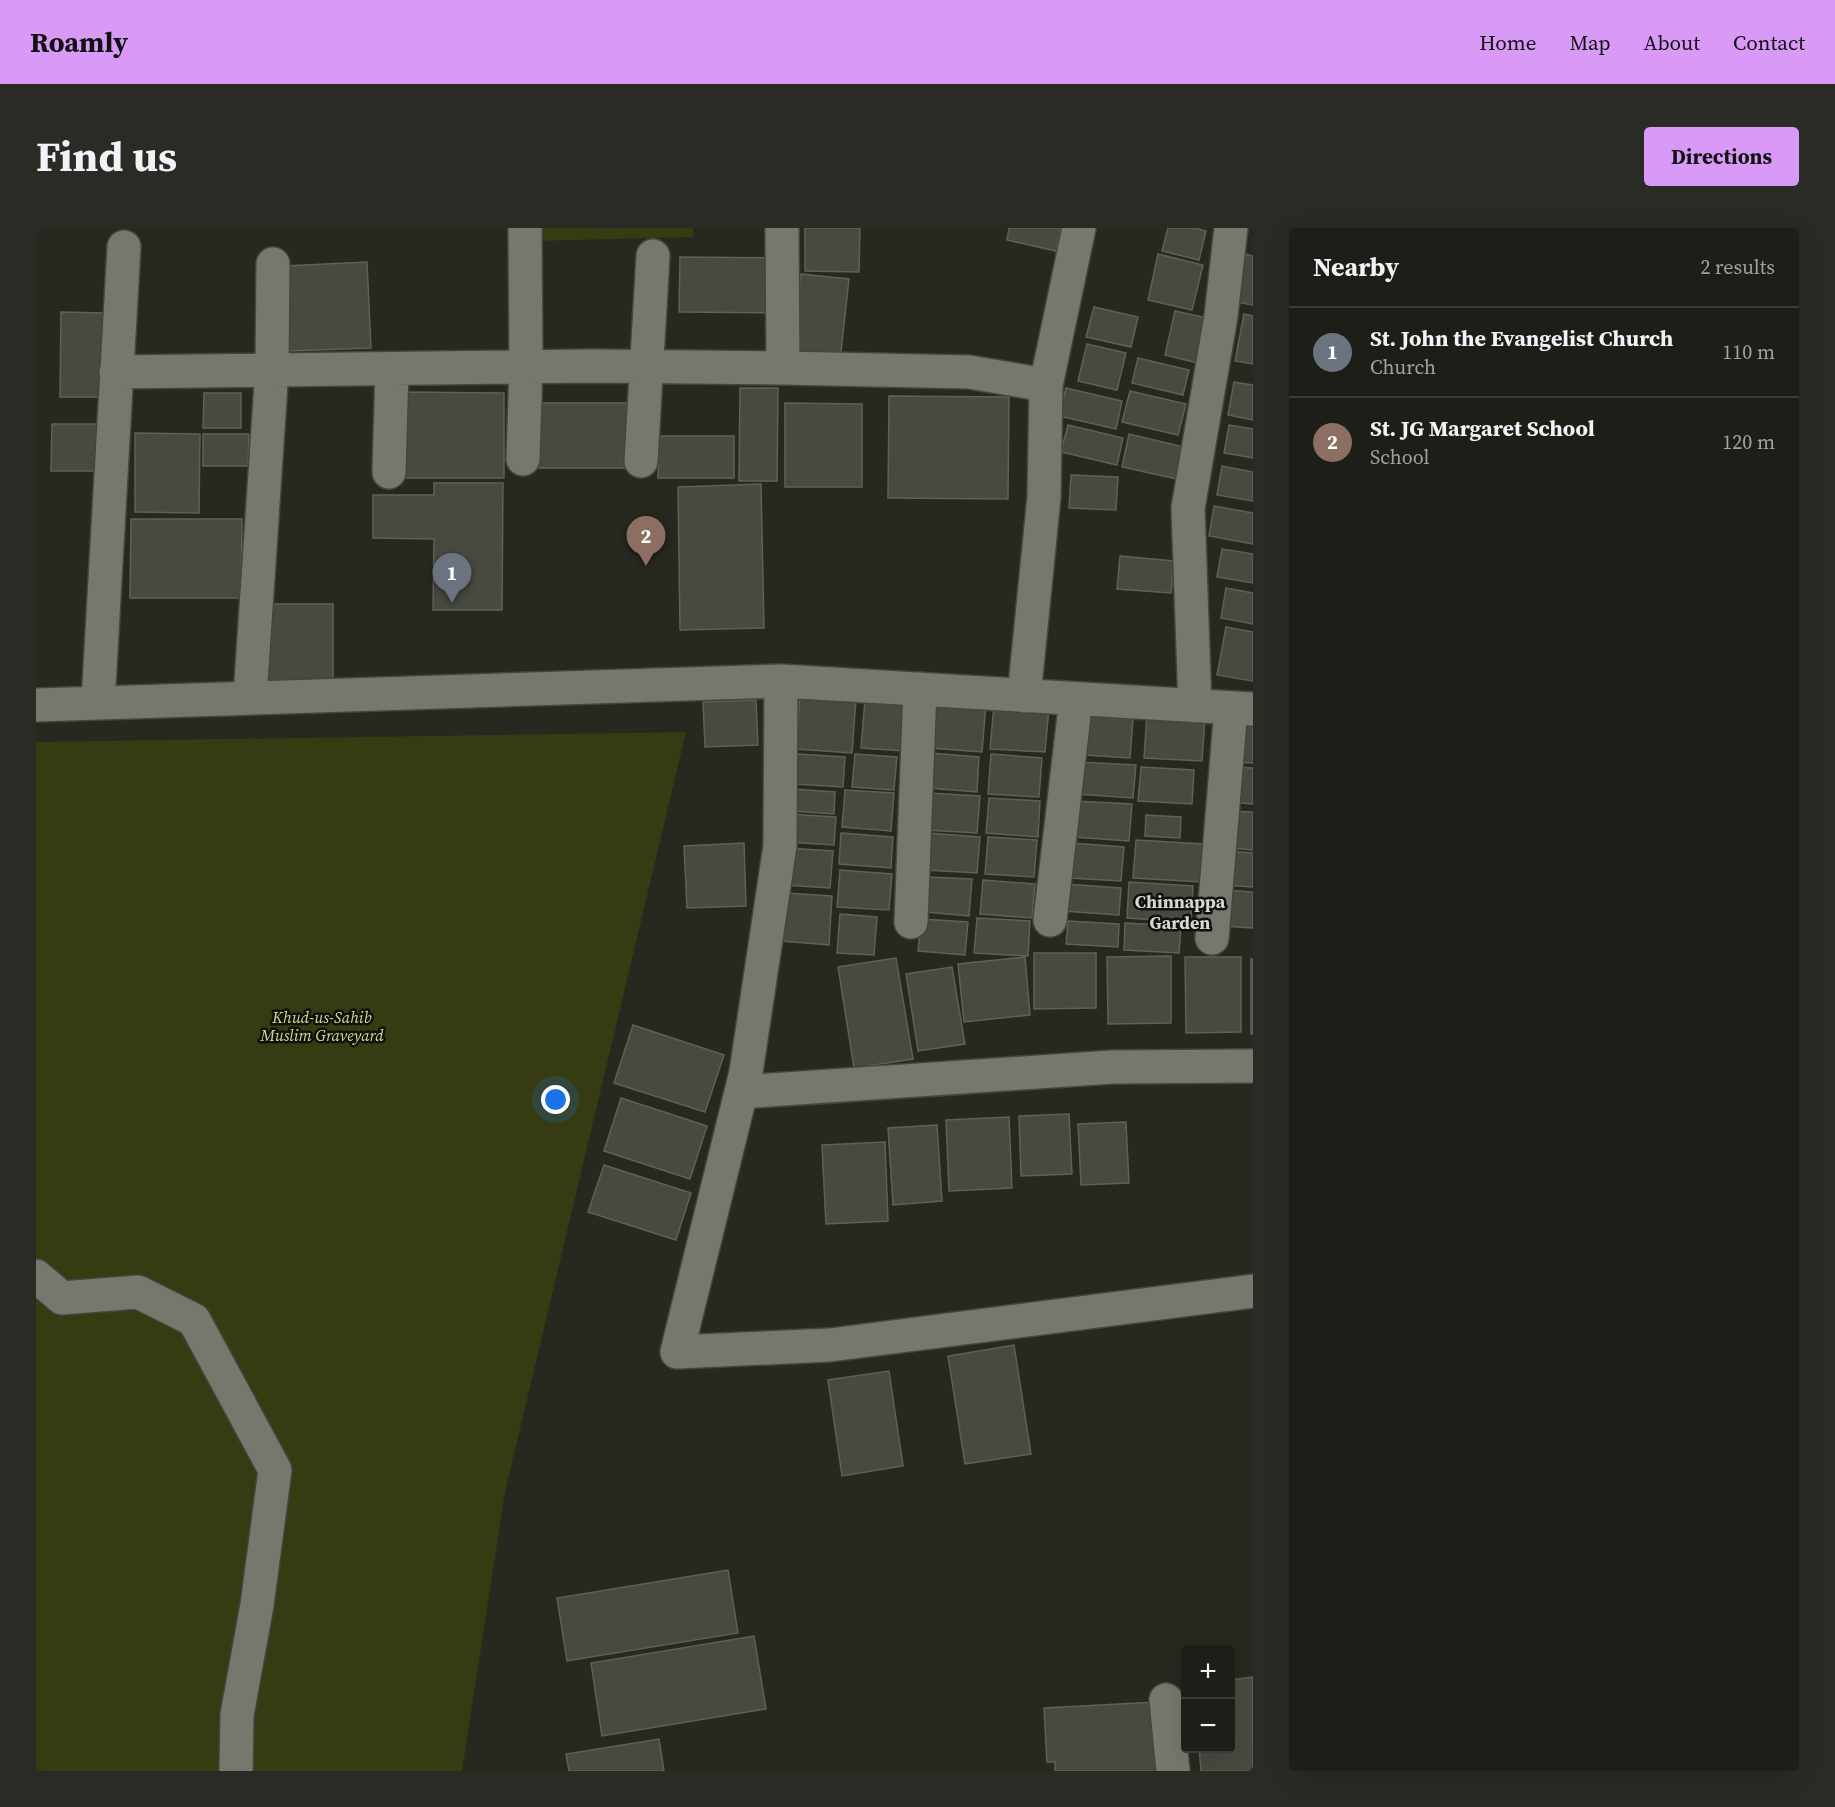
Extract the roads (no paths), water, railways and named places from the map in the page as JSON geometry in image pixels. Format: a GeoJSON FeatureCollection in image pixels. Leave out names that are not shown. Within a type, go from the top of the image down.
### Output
{"type":"FeatureCollection","features":[{"type":"Feature","properties":{"kind":"street"},"geometry":{"type":"LineString","coordinates":[[523,459],[526,367],[525,228]]}},
{"type":"Feature","properties":{"kind":"street"},"geometry":{"type":"LineString","coordinates":[[782,228],[783,368]]}},
{"type":"Feature","properties":{"kind":"street"},"geometry":{"type":"LineString","coordinates":[[1024,696],[1044,497],[1046,385],[1079,228]]}},
{"type":"Feature","properties":{"kind":"street"},"geometry":{"type":"LineString","coordinates":[[1195,706],[1188,508],[1221,316],[1232,228]]}},
{"type":"Feature","properties":{"kind":"street"},"geometry":{"type":"LineString","coordinates":[[98,703],[124,247]]}},
{"type":"Feature","properties":{"kind":"street"},"geometry":{"type":"LineString","coordinates":[[641,461],[653,256]]}},
{"type":"Feature","properties":{"kind":"street"},"geometry":{"type":"LineString","coordinates":[[250,697],[272,369],[273,264]]}},
{"type":"Feature","properties":{"kind":"street"},"geometry":{"type":"LineString","coordinates":[[116,372],[526,367],[783,368],[969,372],[1046,385]]}},
{"type":"Feature","properties":{"kind":"street"},"geometry":{"type":"LineString","coordinates":[[389,472],[392,369]]}},
{"type":"Feature","properties":{"kind":"street"},"geometry":{"type":"LineString","coordinates":[[781,681],[780,846],[746,1071],[677,1352],[830,1345],[1253,1292]]}},
{"type":"Feature","properties":{"kind":"street"},"geometry":{"type":"LineString","coordinates":[[36,705],[781,681],[1242,709],[1212,938]]}},
{"type":"Feature","properties":{"kind":"street"},"geometry":{"type":"LineString","coordinates":[[910,922],[920,689]]}},
{"type":"Feature","properties":{"kind":"street"},"geometry":{"type":"LineString","coordinates":[[1050,920],[1076,699]]}},
{"type":"Feature","properties":{"kind":"street"},"geometry":{"type":"LineString","coordinates":[[741,1092],[1112,1067],[1253,1066]]}},
{"type":"Feature","properties":{"kind":"street"},"geometry":{"type":"LineString","coordinates":[[36,1276],[62,1298],[138,1292],[194,1320],[275,1470],[257,1605],[237,1715],[236,1771]]}},
{"type":"Feature","properties":{"kind":"street"},"geometry":{"type":"LineString","coordinates":[[1166,1700],[1173,1771]]}},
{"type":"Feature","properties":{"kind":"place","name":"St. JG Margaret School"},"geometry":{"type":"Point","coordinates":[646,566]}},
{"type":"Feature","properties":{"kind":"place","name":"St. John the Evangelist Church"},"geometry":{"type":"Point","coordinates":[452,603]}},
{"type":"Feature","properties":{"kind":"district","name":"Chinnappa Garden"},"geometry":{"type":"Point","coordinates":[1180,912]}},
{"type":"Feature","properties":{"kind":"park label","name":"Khud-us-Sahib Muslim Graveyard"},"geometry":{"type":"Point","coordinates":[322,1026]}}]}
